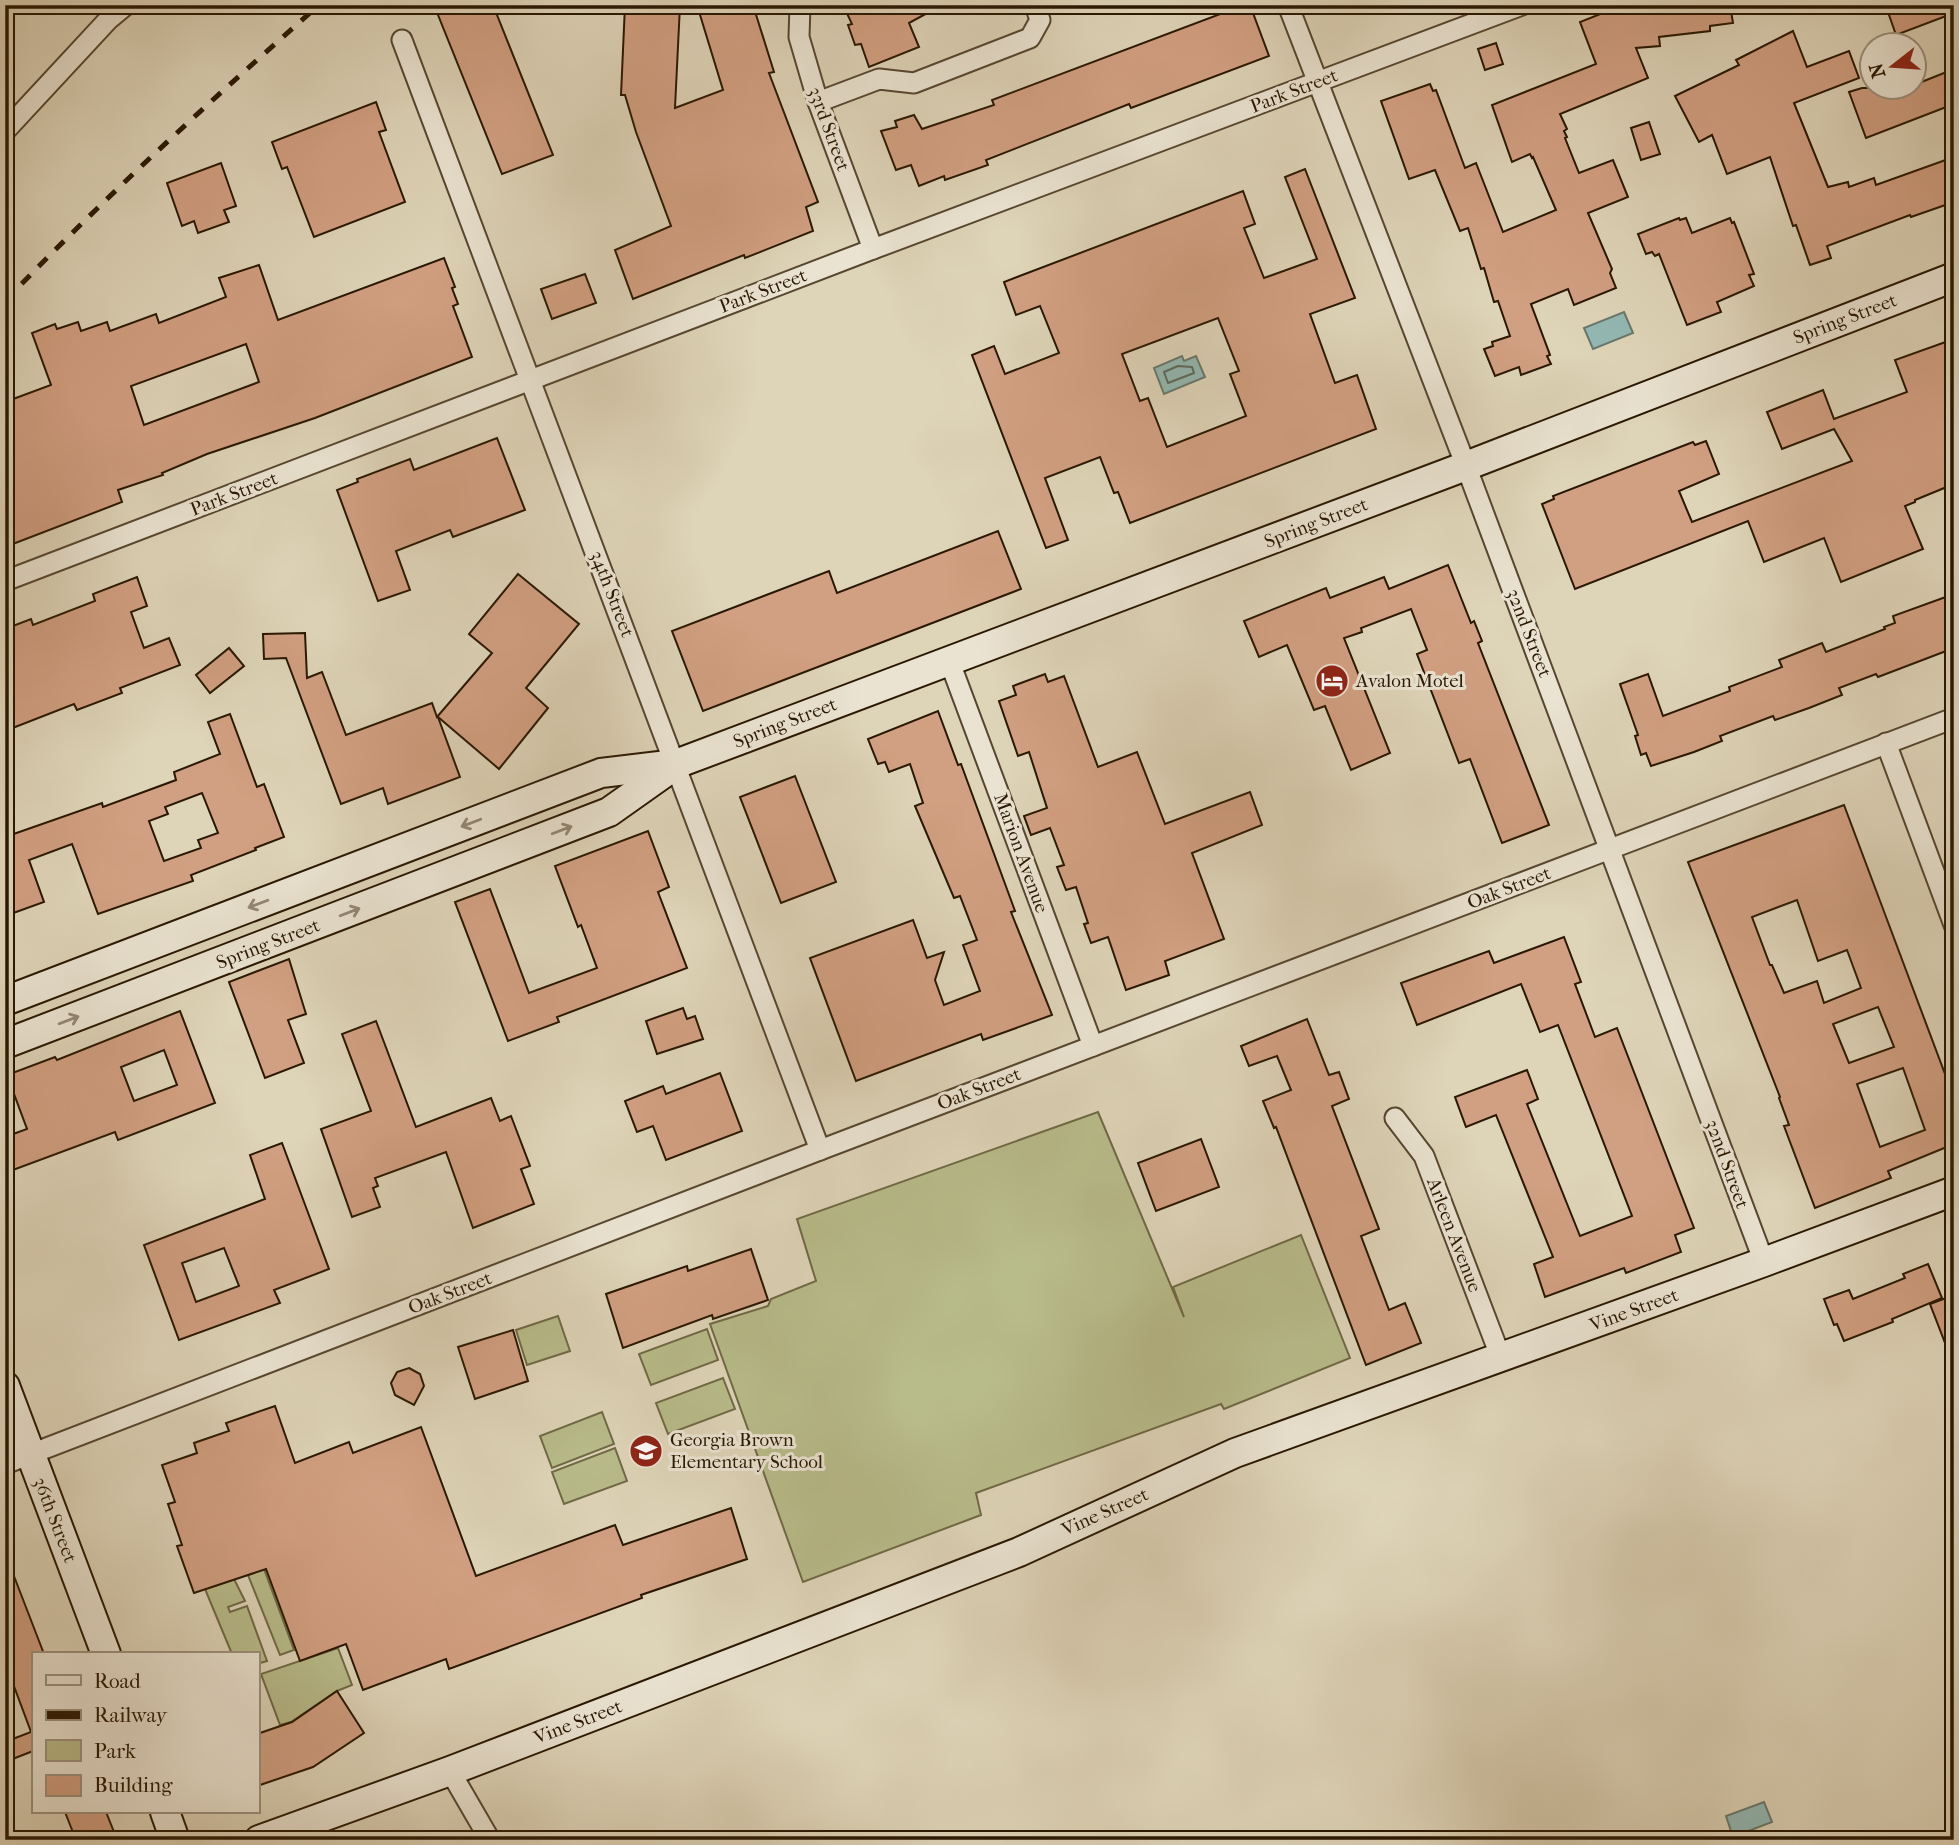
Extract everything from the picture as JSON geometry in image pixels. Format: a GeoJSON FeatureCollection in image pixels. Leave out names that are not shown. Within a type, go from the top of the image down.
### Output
{"type":"FeatureCollection","features":[{"type":"Feature","properties":{"kind":"main road","name":"Spring Street"},"geometry":{"type":"LineString","coordinates":[[5,1001],[601,773],[676,764],[1466,466],[1954,277]]}},
{"type":"Feature","properties":{"kind":"main road","name":"Spring Street"},"geometry":{"type":"LineString","coordinates":[[5,1044],[609,812],[676,764]]}},
{"type":"Feature","properties":{"kind":"main road","name":"Vine Street"},"geometry":{"type":"LineString","coordinates":[[259,1840],[450,1771],[1018,1552],[1235,1453],[1954,1191]]}},
{"type":"Feature","properties":{"kind":"main road","name":"36th Street"},"geometry":{"type":"LineString","coordinates":[[5,1386],[18,1459],[105,1652]]}},
{"type":"Feature","properties":{"kind":"main road"},"geometry":{"type":"LineString","coordinates":[[166,1814],[175,1840]]}},
{"type":"Feature","properties":{"kind":"street"},"geometry":{"type":"LineString","coordinates":[[5,131],[125,5]]}},
{"type":"Feature","properties":{"kind":"street","name":"33rd Street"},"geometry":{"type":"LineString","coordinates":[[800,5],[799,37],[818,102],[873,249]]}},
{"type":"Feature","properties":{"kind":"street"},"geometry":{"type":"LineString","coordinates":[[818,102],[878,79],[914,83],[1030,38],[1040,20],[1035,5]]}},
{"type":"Feature","properties":{"kind":"street","name":"32nd Street"},"geometry":{"type":"LineString","coordinates":[[1288,5],[1466,466],[1764,1262]]}},
{"type":"Feature","properties":{"kind":"street","name":"Park Street"},"geometry":{"type":"LineString","coordinates":[[5,580],[1522,5]]}},
{"type":"Feature","properties":{"kind":"street","name":"34th Street"},"geometry":{"type":"LineString","coordinates":[[402,40],[820,1150]]}},
{"type":"Feature","properties":{"kind":"street","name":"Marion Avenue"},"geometry":{"type":"LineString","coordinates":[[949,660],[1093,1046]]}},
{"type":"Feature","properties":{"kind":"street","name":"Oak Street"},"geometry":{"type":"LineString","coordinates":[[18,1459],[1954,718]]}},
{"type":"Feature","properties":{"kind":"street"},"geometry":{"type":"LineString","coordinates":[[1886,743],[1954,925]]}},
{"type":"Feature","properties":{"kind":"street","name":"Arleen Avenue"},"geometry":{"type":"LineString","coordinates":[[1395,1118],[1424,1156],[1501,1358]]}},
{"type":"Feature","properties":{"kind":"street"},"geometry":{"type":"LineString","coordinates":[[450,1771],[490,1840]]}},
{"type":"Feature","properties":{"kind":"green space"},"geometry":{"type":"Polygon","coordinates":[[[1098,1112],[1184,1317],[1173,1287],[1301,1235],[1350,1358],[1224,1409],[1221,1404],[976,1493],[981,1515],[803,1582],[710,1324],[768,1306],[771,1299],[816,1281],[797,1219],[1098,1112]]]}},
{"type":"Feature","properties":{"kind":"green space"},"geometry":{"type":"Polygon","coordinates":[[[558,1316],[570,1351],[527,1365],[516,1330],[558,1316]]]}},
{"type":"Feature","properties":{"kind":"green space"},"geometry":{"type":"Polygon","coordinates":[[[707,1329],[718,1360],[651,1385],[639,1354],[707,1329]]]}},
{"type":"Feature","properties":{"kind":"green space"},"geometry":{"type":"Polygon","coordinates":[[[723,1378],[735,1409],[668,1434],[656,1403],[723,1378]]]}},
{"type":"Feature","properties":{"kind":"green space"},"geometry":{"type":"Polygon","coordinates":[[[602,1412],[614,1444],[552,1468],[540,1436],[602,1412]]]}},
{"type":"Feature","properties":{"kind":"green space"},"geometry":{"type":"Polygon","coordinates":[[[615,1448],[627,1481],[564,1504],[552,1472],[615,1448]]]}},
{"type":"Feature","properties":{"kind":"green space"},"geometry":{"type":"Polygon","coordinates":[[[264,1569],[294,1650],[280,1655],[248,1575],[264,1569]]]}},
{"type":"Feature","properties":{"kind":"green space"},"geometry":{"type":"Polygon","coordinates":[[[234,1579],[245,1601],[228,1607],[230,1612],[247,1606],[267,1661],[259,1663],[259,1652],[231,1652],[205,1589],[234,1579]]]}},
{"type":"Feature","properties":{"kind":"green space"},"geometry":{"type":"Polygon","coordinates":[[[338,1648],[352,1685],[337,1691],[291,1722],[280,1725],[261,1674],[338,1648]]]}},
{"type":"Feature","properties":{"kind":"water"},"geometry":{"type":"Polygon","coordinates":[[[1624,312],[1633,333],[1593,349],[1584,328],[1624,312]]]}},
{"type":"Feature","properties":{"kind":"water"},"geometry":{"type":"Polygon","coordinates":[[[1182,356],[1184,361],[1196,356],[1205,377],[1164,394],[1154,368],[1182,356]]]}},
{"type":"Feature","properties":{"kind":"water"},"geometry":{"type":"Polygon","coordinates":[[[1764,1802],[1772,1822],[1733,1837],[1726,1816],[1764,1802]]]}},
{"type":"Feature","properties":{"kind":"building"},"geometry":{"type":"Polygon","coordinates":[[[434,5],[493,5],[553,155],[502,174],[434,5]]]}},
{"type":"Feature","properties":{"kind":"building"},"geometry":{"type":"Polygon","coordinates":[[[625,5],[680,5],[675,108],[723,90],[697,5],[753,5],[774,72],[769,73],[818,202],[806,207],[813,231],[633,299],[615,250],[671,226],[625,95],[621,95],[625,5]]]}},
{"type":"Feature","properties":{"kind":"building"},"geometry":{"type":"Polygon","coordinates":[[[843,5],[942,5],[909,23],[919,47],[869,67],[861,44],[855,45],[848,25],[852,24],[843,5]]]}},
{"type":"Feature","properties":{"kind":"building"},"geometry":{"type":"Polygon","coordinates":[[[1250,5],[1269,56],[1131,108],[1129,104],[986,160],[988,165],[945,180],[944,176],[919,186],[911,165],[896,170],[881,131],[897,127],[895,121],[914,115],[922,129],[994,105],[992,100],[1250,5]]]}},
{"type":"Feature","properties":{"kind":"building"},"geometry":{"type":"Polygon","coordinates":[[[1623,5],[1730,5],[1733,23],[1710,26],[1710,31],[1659,37],[1660,46],[1636,48],[1648,78],[1560,114],[1567,129],[1564,131],[1567,137],[1565,138],[1579,173],[1613,160],[1628,197],[1588,213],[1612,269],[1610,273],[1616,288],[1574,305],[1568,289],[1531,304],[1551,364],[1521,375],[1519,367],[1495,376],[1484,349],[1493,346],[1492,342],[1510,336],[1498,301],[1494,302],[1484,268],[1481,269],[1468,228],[1460,231],[1435,170],[1409,179],[1381,101],[1430,84],[1433,91],[1436,90],[1465,168],[1476,163],[1503,232],[1556,210],[1533,157],[1530,154],[1512,162],[1492,105],[1596,64],[1580,22],[1623,5]]]}},
{"type":"Feature","properties":{"kind":"building"},"geometry":{"type":"Polygon","coordinates":[[[1905,5],[1954,5],[1954,13],[1904,32],[1895,32],[1888,12],[1905,5]]]}},
{"type":"Feature","properties":{"kind":"building"},"geometry":{"type":"Polygon","coordinates":[[[1793,31],[1807,67],[1849,51],[1857,79],[1794,103],[1828,187],[1848,182],[1849,187],[1874,178],[1876,185],[1954,157],[1954,202],[1911,217],[1910,215],[1827,246],[1831,258],[1810,265],[1796,225],[1793,226],[1770,157],[1727,174],[1712,135],[1699,142],[1675,96],[1739,65],[1736,60],[1793,31]]]}},
{"type":"Feature","properties":{"kind":"building"},"geometry":{"type":"Polygon","coordinates":[[[1496,43],[1503,64],[1485,70],[1478,49],[1496,43]]]}},
{"type":"Feature","properties":{"kind":"building"},"geometry":{"type":"Polygon","coordinates":[[[1954,69],[1954,104],[1866,138],[1849,92],[1857,90],[1857,102],[1927,102],[1927,80],[1954,69]]]}},
{"type":"Feature","properties":{"kind":"building"},"geometry":{"type":"Polygon","coordinates":[[[376,102],[386,130],[379,132],[405,202],[314,237],[287,167],[282,169],[272,142],[376,102]]]}},
{"type":"Feature","properties":{"kind":"building"},"geometry":{"type":"Polygon","coordinates":[[[1649,122],[1660,154],[1641,160],[1631,128],[1649,122]]]}},
{"type":"Feature","properties":{"kind":"building"},"geometry":{"type":"Polygon","coordinates":[[[221,163],[236,206],[224,210],[229,222],[198,233],[194,221],[182,226],[167,183],[221,163]]]}},
{"type":"Feature","properties":{"kind":"building"},"geometry":{"type":"Polygon","coordinates":[[[1305,169],[1355,298],[1310,314],[1335,383],[1357,375],[1376,429],[1130,523],[1118,492],[1114,493],[1100,457],[1045,478],[1068,540],[1046,548],[972,355],[994,346],[1005,374],[1059,353],[1040,306],[1016,315],[1004,282],[1243,191],[1255,224],[1244,228],[1264,278],[1317,259],[1285,177],[1305,169]],[[1218,318],[1122,354],[1140,401],[1148,398],[1167,447],[1246,416],[1230,374],[1239,371],[1218,318]]]}},
{"type":"Feature","properties":{"kind":"building"},"geometry":{"type":"Polygon","coordinates":[[[1679,218],[1686,218],[1692,233],[1730,218],[1732,223],[1734,222],[1754,274],[1749,275],[1754,286],[1717,302],[1721,312],[1687,325],[1659,254],[1646,254],[1638,234],[1679,218]]]}},
{"type":"Feature","properties":{"kind":"building"},"geometry":{"type":"Polygon","coordinates":[[[444,258],[455,287],[452,288],[458,304],[453,306],[472,357],[315,418],[207,454],[162,473],[163,475],[118,490],[122,502],[5,547],[5,402],[51,385],[32,333],[55,324],[57,329],[78,322],[81,331],[107,322],[110,331],[156,314],[159,323],[226,297],[219,278],[259,265],[278,320],[444,258]],[[246,344],[131,386],[144,425],[259,382],[246,344]]]}},
{"type":"Feature","properties":{"kind":"building"},"geometry":{"type":"Polygon","coordinates":[[[585,274],[596,303],[552,319],[541,289],[585,274]]]}},
{"type":"Feature","properties":{"kind":"building"},"geometry":{"type":"Polygon","coordinates":[[[1954,339],[1954,375],[1947,378],[1954,397],[1954,484],[1905,506],[1923,549],[1841,582],[1824,538],[1764,562],[1748,521],[1575,589],[1542,504],[1554,499],[1553,496],[1693,442],[1695,445],[1706,441],[1719,474],[1679,491],[1692,522],[1852,461],[1834,429],[1782,449],[1767,412],[1823,390],[1834,419],[1907,392],[1895,360],[1954,339]]]}},
{"type":"Feature","properties":{"kind":"building"},"geometry":{"type":"Polygon","coordinates":[[[497,438],[525,510],[453,537],[450,530],[396,551],[410,590],[378,601],[337,490],[358,482],[357,479],[410,459],[414,470],[497,438]]]}},
{"type":"Feature","properties":{"kind":"building"},"geometry":{"type":"Polygon","coordinates":[[[998,531],[1021,589],[703,711],[672,631],[829,571],[837,593],[998,531]]]}},
{"type":"Feature","properties":{"kind":"building"},"geometry":{"type":"Polygon","coordinates":[[[1448,565],[1471,623],[1474,621],[1482,641],[1478,643],[1549,825],[1502,843],[1470,759],[1459,763],[1417,654],[1427,650],[1411,609],[1361,628],[1362,632],[1344,638],[1390,753],[1351,770],[1325,706],[1314,710],[1287,645],[1259,657],[1244,621],[1326,588],[1330,598],[1384,577],[1389,589],[1448,565]]]}},
{"type":"Feature","properties":{"kind":"building"},"geometry":{"type":"Polygon","coordinates":[[[518,574],[579,624],[526,688],[548,708],[499,769],[438,717],[460,777],[388,804],[383,788],[341,804],[286,658],[264,659],[263,634],[305,633],[307,678],[322,672],[346,735],[432,703],[437,717],[492,653],[469,634],[518,574]]]}},
{"type":"Feature","properties":{"kind":"building"},"geometry":{"type":"Polygon","coordinates":[[[137,577],[147,606],[131,612],[144,648],[169,638],[180,665],[120,688],[122,693],[77,710],[74,704],[5,731],[5,629],[31,619],[33,625],[95,601],[93,594],[137,577]]]}},
{"type":"Feature","properties":{"kind":"building"},"geometry":{"type":"Polygon","coordinates":[[[1954,594],[1954,648],[1878,677],[1876,674],[1839,688],[1842,695],[1775,720],[1773,716],[1720,736],[1722,741],[1694,752],[1651,766],[1646,753],[1641,755],[1635,736],[1638,735],[1620,684],[1648,674],[1663,716],[1730,691],[1729,687],[1782,667],[1779,660],[1822,643],[1826,652],[1885,629],[1884,627],[1895,623],[1893,616],[1954,594]]]}},
{"type":"Feature","properties":{"kind":"building"},"geometry":{"type":"Polygon","coordinates":[[[229,648],[244,666],[210,693],[196,675],[229,648]]]}},
{"type":"Feature","properties":{"kind":"building"},"geometry":{"type":"Polygon","coordinates":[[[1045,674],[1048,682],[1064,676],[1098,767],[1137,752],[1165,824],[1250,792],[1262,825],[1192,853],[1224,939],[1165,961],[1169,975],[1126,990],[1108,937],[1091,943],[1084,924],[1088,923],[1076,887],[1066,890],[1057,867],[1064,865],[1050,828],[1031,835],[1024,816],[1047,808],[1029,752],[1018,756],[999,701],[1016,695],[1013,686],[1045,674]]]}},
{"type":"Feature","properties":{"kind":"building"},"geometry":{"type":"Polygon","coordinates":[[[938,711],[958,765],[961,764],[1015,911],[1011,912],[1052,1015],[983,1040],[981,1034],[856,1081],[810,958],[913,920],[927,958],[944,952],[935,980],[944,1005],[980,991],[963,945],[977,940],[960,896],[954,898],[915,806],[923,803],[910,764],[889,772],[885,762],[878,764],[868,739],[938,711]]]}},
{"type":"Feature","properties":{"kind":"building"},"geometry":{"type":"Polygon","coordinates":[[[230,714],[257,787],[264,784],[284,837],[191,875],[193,881],[98,914],[72,844],[29,860],[44,902],[5,916],[5,837],[102,803],[103,807],[176,780],[174,772],[220,754],[208,722],[230,714]],[[202,793],[165,807],[168,814],[149,821],[164,861],[201,848],[198,840],[218,833],[202,793]]]}},
{"type":"Feature","properties":{"kind":"building"},"geometry":{"type":"Polygon","coordinates":[[[795,776],[836,882],[781,903],[740,797],[795,776]]]}},
{"type":"Feature","properties":{"kind":"building"},"geometry":{"type":"Polygon","coordinates":[[[1844,805],[1954,1098],[1954,1144],[1888,1171],[1891,1178],[1815,1208],[1784,1126],[1789,1125],[1780,1097],[1688,862],[1844,805]],[[1797,900],[1752,917],[1784,993],[1817,981],[1824,1003],[1861,988],[1847,950],[1818,961],[1797,900]],[[1878,1007],[1833,1024],[1849,1063],[1894,1047],[1878,1007]],[[1903,1068],[1857,1084],[1880,1147],[1925,1130],[1903,1068]]]}},
{"type":"Feature","properties":{"kind":"building"},"geometry":{"type":"Polygon","coordinates":[[[648,831],[669,887],[658,892],[687,968],[557,1017],[559,1022],[508,1041],[455,902],[490,889],[529,993],[597,968],[555,866],[648,831]]]}},
{"type":"Feature","properties":{"kind":"building"},"geometry":{"type":"Polygon","coordinates":[[[1564,937],[1581,982],[1575,984],[1595,1037],[1617,1028],[1694,1228],[1675,1235],[1681,1252],[1626,1273],[1624,1268],[1545,1297],[1534,1264],[1553,1257],[1496,1115],[1466,1127],[1455,1097],[1527,1070],[1538,1099],[1527,1104],[1580,1236],[1632,1216],[1558,1025],[1540,1032],[1521,984],[1417,1025],[1401,983],[1489,951],[1494,963],[1564,937]]]}},
{"type":"Feature","properties":{"kind":"building"},"geometry":{"type":"Polygon","coordinates":[[[289,959],[306,1014],[288,1020],[304,1063],[265,1078],[229,982],[289,959]]]}},
{"type":"Feature","properties":{"kind":"building"},"geometry":{"type":"Polygon","coordinates":[[[683,1008],[687,1019],[695,1016],[703,1039],[657,1054],[646,1021],[683,1008]]]}},
{"type":"Feature","properties":{"kind":"building"},"geometry":{"type":"Polygon","coordinates":[[[180,1011],[215,1103],[118,1140],[115,1132],[13,1170],[5,1149],[5,1137],[27,1129],[7,1075],[55,1057],[57,1060],[180,1011]],[[164,1050],[121,1067],[134,1101],[177,1085],[164,1050]]]}},
{"type":"Feature","properties":{"kind":"building"},"geometry":{"type":"Polygon","coordinates":[[[1307,1019],[1329,1075],[1339,1072],[1349,1099],[1332,1106],[1379,1229],[1361,1236],[1389,1310],[1405,1303],[1421,1343],[1366,1365],[1276,1127],[1274,1128],[1263,1101],[1291,1090],[1277,1056],[1249,1066],[1241,1046],[1307,1019]]]}},
{"type":"Feature","properties":{"kind":"building"},"geometry":{"type":"Polygon","coordinates":[[[376,1021],[416,1127],[491,1098],[500,1121],[511,1116],[530,1166],[521,1169],[534,1204],[473,1228],[446,1152],[375,1178],[378,1186],[373,1188],[380,1207],[352,1217],[321,1129],[371,1111],[342,1034],[376,1021]]]}},
{"type":"Feature","properties":{"kind":"building"},"geometry":{"type":"Polygon","coordinates":[[[720,1073],[742,1131],[666,1160],[653,1126],[637,1132],[625,1101],[663,1086],[666,1094],[720,1073]]]}},
{"type":"Feature","properties":{"kind":"building"},"geometry":{"type":"Polygon","coordinates":[[[1201,1139],[1219,1187],[1156,1211],[1138,1163],[1201,1139]]]}},
{"type":"Feature","properties":{"kind":"building"},"geometry":{"type":"Polygon","coordinates":[[[282,1143],[329,1269],[274,1290],[280,1303],[179,1340],[144,1245],[265,1199],[250,1155],[282,1143]],[[224,1248],[182,1263],[196,1302],[239,1286],[224,1248]]]}},
{"type":"Feature","properties":{"kind":"building"},"geometry":{"type":"Polygon","coordinates":[[[751,1249],[768,1300],[713,1319],[712,1315],[623,1348],[606,1294],[687,1266],[688,1271],[751,1249]]]}},
{"type":"Feature","properties":{"kind":"building"},"geometry":{"type":"Polygon","coordinates":[[[1928,1264],[1942,1298],[1892,1319],[1893,1322],[1844,1341],[1837,1324],[1834,1325],[1824,1299],[1849,1290],[1853,1299],[1905,1278],[1903,1274],[1928,1264]]]}},
{"type":"Feature","properties":{"kind":"building"},"geometry":{"type":"Polygon","coordinates":[[[1954,1295],[1954,1361],[1952,1361],[1930,1304],[1954,1295]]]}},
{"type":"Feature","properties":{"kind":"building"},"geometry":{"type":"Polygon","coordinates":[[[513,1330],[528,1381],[475,1399],[458,1347],[513,1330]]]}},
{"type":"Feature","properties":{"kind":"building"},"geometry":{"type":"Polygon","coordinates":[[[409,1368],[420,1374],[424,1386],[414,1405],[395,1395],[391,1383],[397,1372],[409,1368]]]}},
{"type":"Feature","properties":{"kind":"building"},"geometry":{"type":"Polygon","coordinates":[[[275,1406],[295,1463],[349,1442],[353,1453],[421,1427],[476,1576],[615,1525],[623,1545],[731,1508],[747,1559],[641,1595],[642,1598],[449,1669],[446,1659],[363,1690],[346,1644],[300,1661],[266,1569],[194,1593],[177,1546],[182,1545],[168,1504],[175,1502],[162,1465],[197,1453],[194,1443],[229,1431],[226,1423],[275,1406]]]}},
{"type":"Feature","properties":{"kind":"building"},"geometry":{"type":"Polygon","coordinates":[[[7,1558],[43,1652],[32,1652],[32,1751],[5,1762],[5,1742],[31,1732],[5,1662],[7,1558]]]}},
{"type":"Feature","properties":{"kind":"building"},"geometry":{"type":"Polygon","coordinates":[[[337,1691],[364,1733],[313,1767],[259,1785],[259,1733],[292,1722],[337,1691]]]}},
{"type":"Feature","properties":{"kind":"building"},"geometry":{"type":"Polygon","coordinates":[[[66,1814],[107,1814],[114,1832],[93,1840],[76,1840],[66,1814]]]}},
{"type":"Feature","properties":{"kind":"railway"},"geometry":{"type":"LineString","coordinates":[[5,301],[159,150],[319,5]]}},
{"type":"Feature","properties":{"kind":"place","name":"Avalon Motel"},"geometry":{"type":"Point","coordinates":[1332,681]}},
{"type":"Feature","properties":{"kind":"place","name":"Georgia Brown Elementary School"},"geometry":{"type":"Point","coordinates":[646,1451]}}]}
